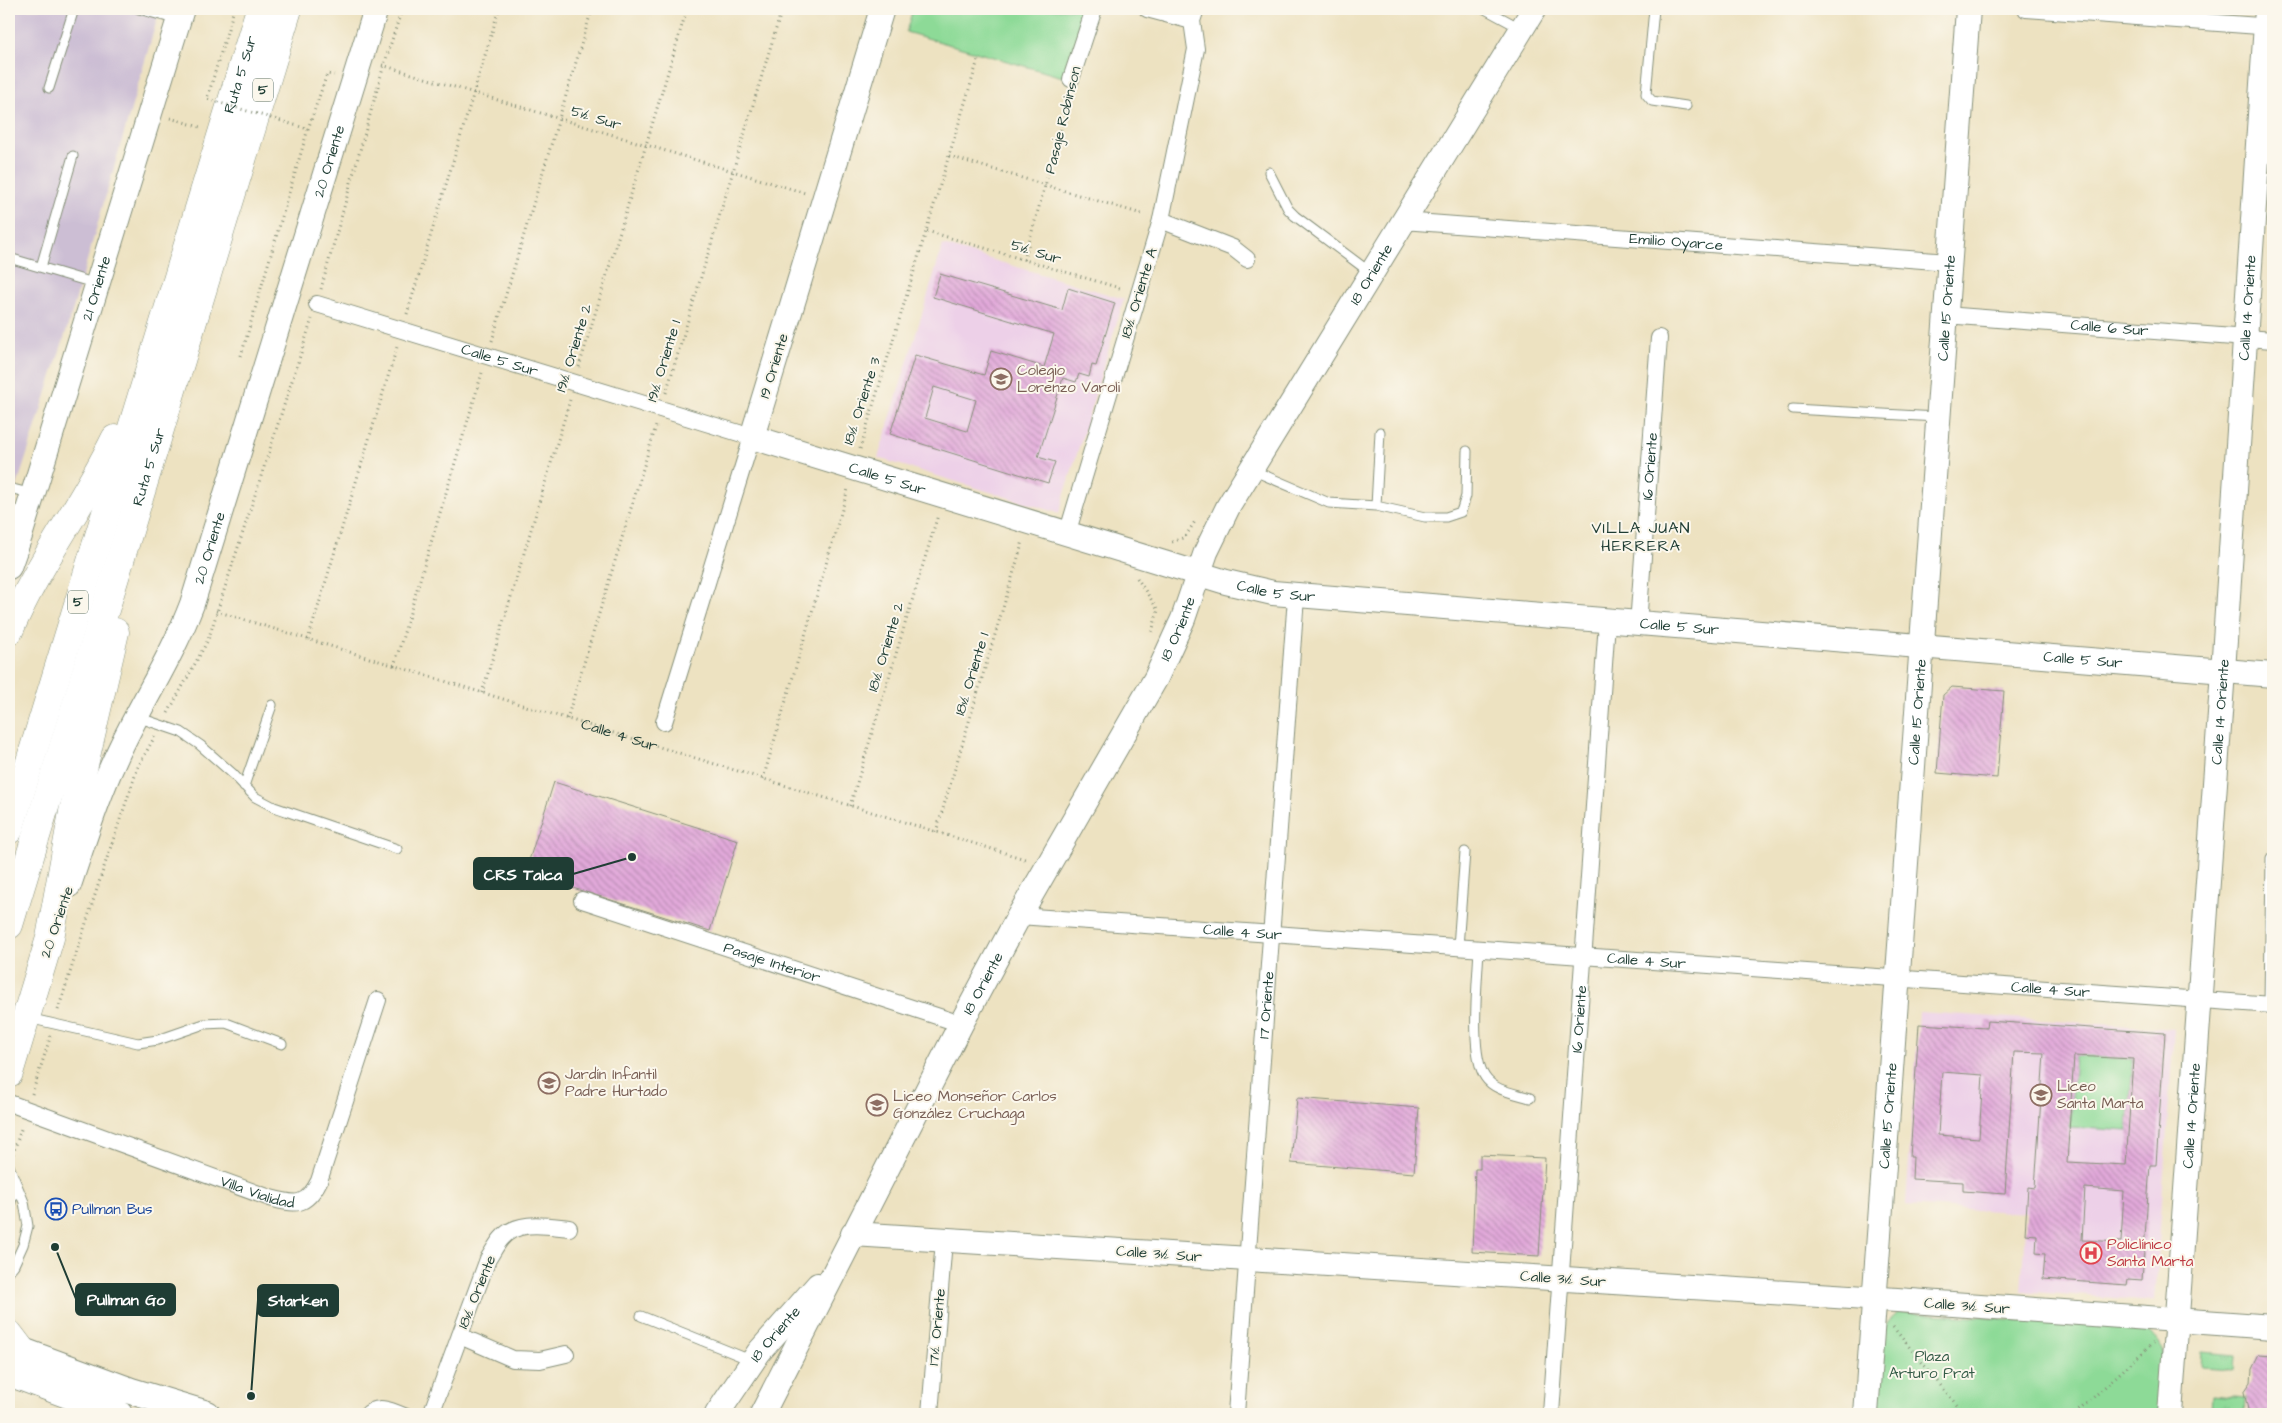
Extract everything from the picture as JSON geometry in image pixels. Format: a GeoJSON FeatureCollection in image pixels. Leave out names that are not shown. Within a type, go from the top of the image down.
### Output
{"type":"FeatureCollection","features":[{"type":"Feature","properties":{"kind":"highway","name":"Ruta 5 Sur"},"geometry":{"type":"LineString","coordinates":[[9,830],[260,9]]}},
{"type":"Feature","properties":{"kind":"highway","name":"Ruta 5 Sur"},"geometry":{"type":"LineString","coordinates":[[9,924],[288,9]]}},
{"type":"Feature","properties":{"kind":"highway"},"geometry":{"type":"LineString","coordinates":[[9,630],[27,592],[89,488],[148,375]]}},
{"type":"Feature","properties":{"kind":"highway"},"geometry":{"type":"LineString","coordinates":[[50,938],[73,812],[121,605],[129,532]]}},
{"type":"Feature","properties":{"kind":"highway","name":"20 Oriente"},"geometry":{"type":"LineString","coordinates":[[9,1073],[50,938]]}},
{"type":"Feature","properties":{"kind":"main road"},"geometry":{"type":"LineString","coordinates":[[12,1351],[118,1414]]}},
{"type":"Feature","properties":{"kind":"main road"},"geometry":{"type":"LineString","coordinates":[[12,1351],[207,1414]]}},
{"type":"Feature","properties":{"kind":"street","name":"20 Oriente"},"geometry":{"type":"LineString","coordinates":[[50,938],[99,797],[136,717],[171,655],[192,604],[376,9]]}},
{"type":"Feature","properties":{"kind":"street","name":"19 Oriente"},"geometry":{"type":"LineString","coordinates":[[664,722],[882,9]]}},
{"type":"Feature","properties":{"kind":"street","name":"Pasaje Robinson"},"geometry":{"type":"LineString","coordinates":[[1071,79],[1094,9]]}},
{"type":"Feature","properties":{"kind":"street"},"geometry":{"type":"LineString","coordinates":[[1147,9],[1194,15]]}},
{"type":"Feature","properties":{"kind":"street","name":"18 Oriente"},"geometry":{"type":"LineString","coordinates":[[762,1414],[961,1024],[1163,664],[1183,619],[1198,573],[1228,507],[1534,9]]}},
{"type":"Feature","properties":{"kind":"street","name":"Calle 15 Oriente"},"geometry":{"type":"LineString","coordinates":[[1866,1414],[1968,9]]}},
{"type":"Feature","properties":{"kind":"street"},"geometry":{"type":"LineString","coordinates":[[2026,9],[2269,20]]}},
{"type":"Feature","properties":{"kind":"street","name":"21 Oriente"},"geometry":{"type":"LineString","coordinates":[[9,567],[180,14]]}},
{"type":"Feature","properties":{"kind":"street","name":"18½ Oriente A"},"geometry":{"type":"LineString","coordinates":[[1068,534],[1160,220],[1196,49],[1194,15]]}},
{"type":"Feature","properties":{"kind":"street","name":"Calle 14 Oriente"},"geometry":{"type":"LineString","coordinates":[[2170,1414],[2198,1000],[2223,671],[2244,338],[2262,142],[2269,20]]}},
{"type":"Feature","properties":{"kind":"street"},"geometry":{"type":"LineString","coordinates":[[1160,220],[1233,248],[1247,259]]}},
{"type":"Feature","properties":{"kind":"street","name":"Emilio Oyarce"},"geometry":{"type":"LineString","coordinates":[[1404,221],[1949,262]]}},
{"type":"Feature","properties":{"kind":"street","name":"Calle 5 Sur"},"geometry":{"type":"LineString","coordinates":[[317,304],[1198,573],[1250,588],[1296,597],[2273,676]]}},
{"type":"Feature","properties":{"kind":"street","name":"Calle 6 Sur"},"geometry":{"type":"LineString","coordinates":[[1945,315],[2273,340]]}},
{"type":"Feature","properties":{"kind":"street","name":"16 Oriente"},"geometry":{"type":"LineString","coordinates":[[1638,625],[1659,338]]}},
{"type":"Feature","properties":{"kind":"street","name":"17 Oriente"},"geometry":{"type":"LineString","coordinates":[[1236,1414],[1296,597]]}},
{"type":"Feature","properties":{"kind":"street","name":"16 Oriente"},"geometry":{"type":"LineString","coordinates":[[1551,1414],[1607,622]]}},
{"type":"Feature","properties":{"kind":"street","name":"Pasaje Interior"},"geometry":{"type":"LineString","coordinates":[[582,900],[961,1024]]}},
{"type":"Feature","properties":{"kind":"street","name":"Calle 4 Sur"},"geometry":{"type":"LineString","coordinates":[[1020,916],[2271,1005]]}},
{"type":"Feature","properties":{"kind":"street","name":"Villa Vialidad"},"geometry":{"type":"LineString","coordinates":[[9,1102],[270,1198],[288,1203],[298,1202],[311,1196],[319,1181],[378,1000]]}},
{"type":"Feature","properties":{"kind":"street","name":"18½ Oriente"},"geometry":{"type":"LineString","coordinates":[[430,1414],[488,1259],[502,1238],[516,1228],[537,1224],[569,1228]]}},
{"type":"Feature","properties":{"kind":"street","name":"Calle 3½ Sur"},"geometry":{"type":"LineString","coordinates":[[853,1234],[1874,1299],[2273,1327]]}},
{"type":"Feature","properties":{"kind":"street","name":"17½ Oriente"},"geometry":{"type":"LineString","coordinates":[[930,1414],[944,1240]]}},
{"type":"Feature","properties":{"kind":"street","name":"18 Oriente"},"geometry":{"type":"LineString","coordinates":[[718,1414],[753,1361],[812,1290],[840,1261]]}},
{"type":"Feature","properties":{"kind":"street"},"geometry":{"type":"LineString","coordinates":[[460,1336],[513,1359],[540,1360],[566,1354]]}},
{"type":"Feature","properties":{"kind":"lane"},"geometry":{"type":"LineString","coordinates":[[48,88],[74,9]]}},
{"type":"Feature","properties":{"kind":"lane"},"geometry":{"type":"LineString","coordinates":[[140,9],[180,14]]}},
{"type":"Feature","properties":{"kind":"lane"},"geometry":{"type":"LineString","coordinates":[[1485,9],[1522,29]]}},
{"type":"Feature","properties":{"kind":"lane"},"geometry":{"type":"LineString","coordinates":[[1654,9],[1646,94],[1652,100],[1686,106]]}},
{"type":"Feature","properties":{"kind":"lane"},"geometry":{"type":"LineString","coordinates":[[41,267],[74,156]]}},
{"type":"Feature","properties":{"kind":"lane"},"geometry":{"type":"LineString","coordinates":[[1269,172],[1288,209],[1295,216],[1372,273]]}},
{"type":"Feature","properties":{"kind":"lane"},"geometry":{"type":"LineString","coordinates":[[9,258],[98,284]]}},
{"type":"Feature","properties":{"kind":"lane"},"geometry":{"type":"LineString","coordinates":[[1793,409],[1938,417]]}},
{"type":"Feature","properties":{"kind":"lane"},"geometry":{"type":"LineString","coordinates":[[1376,506],[1380,432]]}},
{"type":"Feature","properties":{"kind":"lane"},"geometry":{"type":"LineString","coordinates":[[1251,470],[1329,503],[1376,506],[1425,517],[1446,517],[1460,512],[1466,496],[1467,450]]}},
{"type":"Feature","properties":{"kind":"lane"},"geometry":{"type":"LineString","coordinates":[[9,488],[33,494]]}},
{"type":"Feature","properties":{"kind":"lane"},"geometry":{"type":"LineString","coordinates":[[244,786],[272,705]]}},
{"type":"Feature","properties":{"kind":"lane"},"geometry":{"type":"LineString","coordinates":[[136,717],[181,732],[200,745],[254,797],[274,807],[397,849]]}},
{"type":"Feature","properties":{"kind":"lane"},"geometry":{"type":"LineString","coordinates":[[1458,947],[1465,852]]}},
{"type":"Feature","properties":{"kind":"lane"},"geometry":{"type":"LineString","coordinates":[[2271,858],[2271,1005]]}},
{"type":"Feature","properties":{"kind":"lane"},"geometry":{"type":"LineString","coordinates":[[1479,948],[1477,1060],[1485,1078],[1495,1087],[1530,1098]]}},
{"type":"Feature","properties":{"kind":"lane"},"geometry":{"type":"LineString","coordinates":[[26,1017],[138,1043],[158,1040],[204,1024],[226,1023],[282,1044]]}},
{"type":"Feature","properties":{"kind":"lane"},"geometry":{"type":"LineString","coordinates":[[9,1166],[24,1202],[28,1226],[23,1245],[14,1265],[9,1271]]}},
{"type":"Feature","properties":{"kind":"lane"},"geometry":{"type":"LineString","coordinates":[[9,1208],[16,1186]]}},
{"type":"Feature","properties":{"kind":"lane"},"geometry":{"type":"LineString","coordinates":[[641,1316],[753,1361]]}},
{"type":"Feature","properties":{"kind":"lane"},"geometry":{"type":"LineString","coordinates":[[363,1414],[371,1407],[380,1404],[408,1414]]}},
{"type":"Feature","properties":{"kind":"path"},"geometry":{"type":"LineString","coordinates":[[234,9],[207,99],[308,129]]}},
{"type":"Feature","properties":{"kind":"path","name":"19½ Oriente 2"},"geometry":{"type":"LineString","coordinates":[[482,693],[687,9]]}},
{"type":"Feature","properties":{"kind":"path","name":"19½ Oriente 1"},"geometry":{"type":"LineString","coordinates":[[567,719],[782,9]]}},
{"type":"Feature","properties":{"kind":"path","name":"5½ Sur"},"geometry":{"type":"LineString","coordinates":[[360,59],[824,198]]}},
{"type":"Feature","properties":{"kind":"path","name":"18½ Oriente 3"},"geometry":{"type":"LineString","coordinates":[[763,779],[846,499],[852,468],[862,445],[978,60]]}},
{"type":"Feature","properties":{"kind":"path","name":"Pasaje Robinson"},"geometry":{"type":"LineString","coordinates":[[1024,260],[1070,102],[1071,79]]}},
{"type":"Feature","properties":{"kind":"path"},"geometry":{"type":"LineString","coordinates":[[241,356],[308,129],[322,92]]}},
{"type":"Feature","properties":{"kind":"path"},"geometry":{"type":"LineString","coordinates":[[150,112],[200,127]]}},
{"type":"Feature","properties":{"kind":"path"},"geometry":{"type":"LineString","coordinates":[[949,156],[1160,220]]}},
{"type":"Feature","properties":{"kind":"path","name":"5½ Sur"},"geometry":{"type":"LineString","coordinates":[[927,231],[1138,294]]}},
{"type":"Feature","properties":{"kind":"path","name":"18½ Oriente 2"},"geometry":{"type":"LineString","coordinates":[[850,806],[944,496]]}},
{"type":"Feature","properties":{"kind":"path","name":"18½ Oriente 1"},"geometry":{"type":"LineString","coordinates":[[936,832],[1029,522]]}},
{"type":"Feature","properties":{"kind":"path","name":"Calle 4 Sur"},"geometry":{"type":"LineString","coordinates":[[192,604],[1049,866]]}},
{"type":"Feature","properties":{"kind":"path"},"geometry":{"type":"LineString","coordinates":[[1872,1326],[1895,1327],[1964,1414]]}},
{"type":"Feature","properties":{"kind":"path"},"geometry":{"type":"LineString","coordinates":[[2075,1414],[2153,1343]]}},
{"type":"Feature","properties":{"kind":"shaded area"},"geometry":{"type":"Polygon","coordinates":[[[9,9],[160,9],[70,319],[9,511],[9,9]]]}},
{"type":"Feature","properties":{"kind":"shaded area","name":"Colegio Lorenzo Varoli"},"geometry":{"type":"Polygon","coordinates":[[[943,245],[1124,299],[1059,513],[878,458],[943,245]]]}},
{"type":"Feature","properties":{"kind":"shaded area","name":"Liceo Santa Marta"},"geometry":{"type":"Polygon","coordinates":[[[1919,1012],[2174,1029],[2155,1301],[2021,1291],[2026,1213],[1906,1205],[1919,1012]]]}},
{"type":"Feature","properties":{"kind":"green space"},"geometry":{"type":"Polygon","coordinates":[[[913,9],[1088,9],[1066,78],[906,32],[913,9]]]}},
{"type":"Feature","properties":{"kind":"green space"},"geometry":{"type":"Polygon","coordinates":[[[2075,1056],[2133,1059],[2128,1131],[2070,1127],[2075,1056]]]}},
{"type":"Feature","properties":{"kind":"green space","name":"Plaza Arturo Prat"},"geometry":{"type":"Polygon","coordinates":[[[1899,1312],[2139,1328],[2156,1339],[2163,1351],[2161,1414],[1877,1414],[1883,1333],[1885,1325],[1899,1312]]]}},
{"type":"Feature","properties":{"kind":"green space"},"geometry":{"type":"Polygon","coordinates":[[[2202,1352],[2235,1355],[2234,1369],[2201,1367],[2202,1352]]]}},
{"type":"Feature","properties":{"kind":"green space"},"geometry":{"type":"Polygon","coordinates":[[[2212,1396],[2245,1399],[2244,1413],[2211,1410],[2212,1396]]]}},
{"type":"Feature","properties":{"kind":"building"},"geometry":{"type":"Polygon","coordinates":[[[940,274],[1062,310],[1068,288],[1115,303],[1096,366],[1092,365],[1089,377],[1079,374],[1076,382],[1063,378],[1038,457],[1055,462],[1048,483],[890,434],[915,355],[984,375],[991,351],[1044,367],[1054,334],[933,297],[940,274]],[[934,387],[925,418],[967,431],[976,400],[934,387]]]}},
{"type":"Feature","properties":{"kind":"building"},"geometry":{"type":"Polygon","coordinates":[[[1952,687],[2004,691],[1997,778],[1937,773],[1943,695],[1952,687]]]}},
{"type":"Feature","properties":{"kind":"building"},"geometry":{"type":"Polygon","coordinates":[[[554,782],[738,840],[710,931],[525,873],[554,782]]]}},
{"type":"Feature","properties":{"kind":"building"},"geometry":{"type":"Polygon","coordinates":[[[1987,1021],[2165,1033],[2156,1165],[2150,1165],[2142,1280],[2128,1279],[2127,1285],[2043,1279],[2045,1254],[2036,1253],[2037,1235],[2025,1234],[2028,1187],[2035,1188],[2044,1053],[2014,1052],[2005,1194],[1963,1191],[1963,1182],[1912,1179],[1913,1157],[1910,1157],[1919,1024],[1986,1028],[1987,1021]],[[2074,1056],[2067,1162],[2126,1165],[2133,1059],[2074,1056]],[[1942,1072],[1938,1135],[1979,1138],[1983,1075],[1942,1072]],[[2085,1188],[2082,1240],[2121,1242],[2124,1191],[2085,1188]]]}},
{"type":"Feature","properties":{"kind":"building"},"geometry":{"type":"Polygon","coordinates":[[[1297,1098],[1419,1108],[1414,1173],[1291,1163],[1297,1098]]]}},
{"type":"Feature","properties":{"kind":"building"},"geometry":{"type":"Polygon","coordinates":[[[1480,1155],[1545,1158],[1539,1256],[1472,1252],[1475,1169],[1480,1169],[1480,1155]]]}},
{"type":"Feature","properties":{"kind":"building"},"geometry":{"type":"Polygon","coordinates":[[[2259,1355],[2273,1356],[2273,1414],[2249,1414],[2244,1392],[2251,1382],[2252,1369],[2259,1355]]]}},
{"type":"Feature","properties":{"kind":"place","name":"Colegio Lorenzo Varoli"},"geometry":{"type":"Point","coordinates":[1001,379]}},
{"type":"Feature","properties":{"kind":"place","name":"CRS Talca"},"geometry":{"type":"Point","coordinates":[632,857]}},
{"type":"Feature","properties":{"kind":"place","name":"Jardín Infantil Padre Hurtado"},"geometry":{"type":"Point","coordinates":[549,1083]}},
{"type":"Feature","properties":{"kind":"place","name":"Liceo Santa Marta"},"geometry":{"type":"Point","coordinates":[2041,1095]}},
{"type":"Feature","properties":{"kind":"place","name":"Liceo Monseñor Carlos González Cruchaga"},"geometry":{"type":"Point","coordinates":[877,1105]}},
{"type":"Feature","properties":{"kind":"place","name":"Pullman Bus"},"geometry":{"type":"Point","coordinates":[56,1209]}},
{"type":"Feature","properties":{"kind":"place","name":"Pullman Go"},"geometry":{"type":"Point","coordinates":[55,1247]}},
{"type":"Feature","properties":{"kind":"place","name":"Policlínico Santa Marta"},"geometry":{"type":"Point","coordinates":[2091,1253]}},
{"type":"Feature","properties":{"kind":"place","name":"Starken"},"geometry":{"type":"Point","coordinates":[251,1396]}},
{"type":"Feature","properties":{"kind":"district","name":"VILLA JUAN HERRERA"},"geometry":{"type":"Point","coordinates":[1641,537]}}]}
